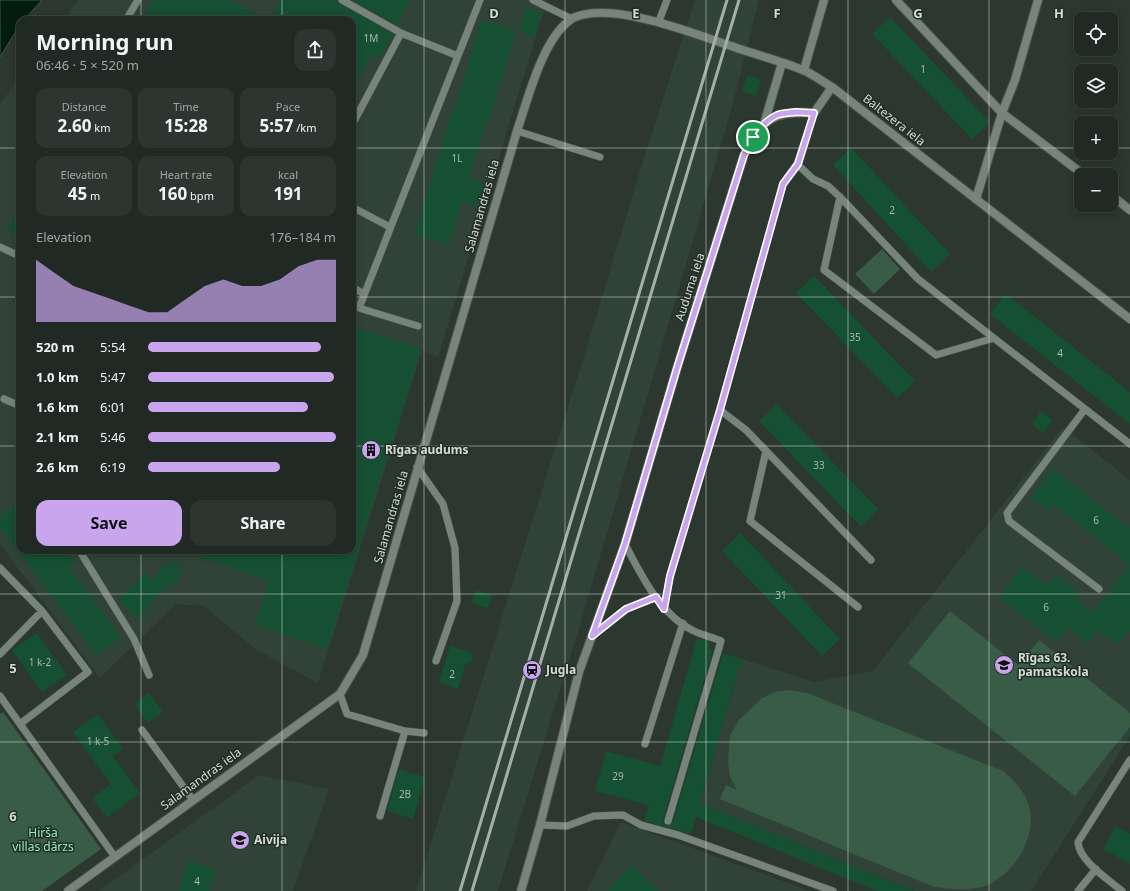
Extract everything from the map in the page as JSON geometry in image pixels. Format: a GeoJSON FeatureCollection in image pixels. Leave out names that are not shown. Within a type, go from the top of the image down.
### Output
{"type":"FeatureCollection","features":[{"type":"Feature","properties":{"kind":"street"},"geometry":{"type":"LineString","coordinates":[[804,70],[824,0]]}},
{"type":"Feature","properties":{"kind":"street"},"geometry":{"type":"LineString","coordinates":[[896,0],[1002,113],[1075,168]]}},
{"type":"Feature","properties":{"kind":"street"},"geometry":{"type":"LineString","coordinates":[[976,199],[1002,113],[1015,80],[1038,0]]}},
{"type":"Feature","properties":{"kind":"street","name":"Salamandras iela"},"geometry":{"type":"LineString","coordinates":[[68,891],[340,694],[364,655],[517,131],[543,55],[556,35],[572,19],[586,12],[607,12]]}},
{"type":"Feature","properties":{"kind":"street","name":"Baltezera iela"},"geometry":{"type":"LineString","coordinates":[[607,12],[660,21],[804,70],[832,87],[1130,319]]}},
{"type":"Feature","properties":{"kind":"street"},"geometry":{"type":"LineString","coordinates":[[764,124],[782,63]]}},
{"type":"Feature","properties":{"kind":"street"},"geometry":{"type":"LineString","coordinates":[[814,113],[832,87]]}},
{"type":"Feature","properties":{"kind":"street","name":"Auduma iela"},"geometry":{"type":"LineString","coordinates":[[540,824],[579,672],[625,544],[677,368],[744,155],[753,137],[764,124],[777,114],[796,112],[814,113]]}},
{"type":"Feature","properties":{"kind":"street"},"geometry":{"type":"LineString","coordinates":[[1118,201],[1130,210]]}},
{"type":"Feature","properties":{"kind":"street"},"geometry":{"type":"LineString","coordinates":[[521,891],[540,824]]}},
{"type":"Feature","properties":{"kind":"lane"},"geometry":{"type":"LineString","coordinates":[[128,16],[138,0]]}},
{"type":"Feature","properties":{"kind":"lane"},"geometry":{"type":"LineString","coordinates":[[342,0],[401,33],[458,56]]}},
{"type":"Feature","properties":{"kind":"lane"},"geometry":{"type":"LineString","coordinates":[[418,326],[359,308],[480,0]]}},
{"type":"Feature","properties":{"kind":"lane"},"geometry":{"type":"LineString","coordinates":[[533,0],[572,19]]}},
{"type":"Feature","properties":{"kind":"lane"},"geometry":{"type":"LineString","coordinates":[[660,21],[667,0]]}},
{"type":"Feature","properties":{"kind":"lane"},"geometry":{"type":"LineString","coordinates":[[356,117],[401,33]]}},
{"type":"Feature","properties":{"kind":"lane"},"geometry":{"type":"LineString","coordinates":[[664,609],[670,576],[720,410],[783,184],[798,164],[814,113]]}},
{"type":"Feature","properties":{"kind":"lane"},"geometry":{"type":"LineString","coordinates":[[517,131],[600,157]]}},
{"type":"Feature","properties":{"kind":"lane"},"geometry":{"type":"LineString","coordinates":[[798,164],[812,179],[828,186],[840,197],[918,278],[1130,444]]}},
{"type":"Feature","properties":{"kind":"lane"},"geometry":{"type":"LineString","coordinates":[[840,197],[824,270],[936,355],[994,338]]}},
{"type":"Feature","properties":{"kind":"lane"},"geometry":{"type":"LineString","coordinates":[[356,209],[390,227]]}},
{"type":"Feature","properties":{"kind":"lane"},"geometry":{"type":"LineString","coordinates":[[0,247],[16,254]]}},
{"type":"Feature","properties":{"kind":"lane"},"geometry":{"type":"LineString","coordinates":[[356,289],[364,294]]}},
{"type":"Feature","properties":{"kind":"lane"},"geometry":{"type":"LineString","coordinates":[[4,399],[16,404]]}},
{"type":"Feature","properties":{"kind":"lane"},"geometry":{"type":"LineString","coordinates":[[1085,409],[1007,513],[1009,521],[1099,589]]}},
{"type":"Feature","properties":{"kind":"lane"},"geometry":{"type":"LineString","coordinates":[[720,410],[746,430],[871,560]]}},
{"type":"Feature","properties":{"kind":"lane"},"geometry":{"type":"LineString","coordinates":[[766,452],[750,521],[858,607]]}},
{"type":"Feature","properties":{"kind":"lane"},"geometry":{"type":"LineString","coordinates":[[418,467],[443,504],[456,548],[457,601],[436,662]]}},
{"type":"Feature","properties":{"kind":"lane"},"geometry":{"type":"LineString","coordinates":[[625,544],[636,565],[664,609],[692,630],[722,641],[668,821]]}},
{"type":"Feature","properties":{"kind":"lane"},"geometry":{"type":"LineString","coordinates":[[81,554],[134,639],[149,675]]}},
{"type":"Feature","properties":{"kind":"lane"},"geometry":{"type":"LineString","coordinates":[[0,568],[42,611],[88,672],[20,724]]}},
{"type":"Feature","properties":{"kind":"lane"},"geometry":{"type":"LineString","coordinates":[[592,636],[626,609],[656,597]]}},
{"type":"Feature","properties":{"kind":"lane"},"geometry":{"type":"LineString","coordinates":[[0,654],[42,611]]}},
{"type":"Feature","properties":{"kind":"lane"},"geometry":{"type":"LineString","coordinates":[[645,744],[683,623]]}},
{"type":"Feature","properties":{"kind":"lane"},"geometry":{"type":"LineString","coordinates":[[340,694],[347,714],[405,731],[424,733]]}},
{"type":"Feature","properties":{"kind":"lane"},"geometry":{"type":"LineString","coordinates":[[0,696],[115,857]]}},
{"type":"Feature","properties":{"kind":"lane"},"geometry":{"type":"LineString","coordinates":[[142,730],[193,800]]}},
{"type":"Feature","properties":{"kind":"lane"},"geometry":{"type":"LineString","coordinates":[[380,816],[405,731]]}},
{"type":"Feature","properties":{"kind":"lane"},"geometry":{"type":"LineString","coordinates":[[1122,891],[1084,858],[1078,850],[1078,842],[1130,760]]}},
{"type":"Feature","properties":{"kind":"lane"},"geometry":{"type":"LineString","coordinates":[[540,824],[567,826],[594,816],[623,815],[641,825],[683,837],[833,891]]}},
{"type":"Feature","properties":{"kind":"lane"},"geometry":{"type":"LineString","coordinates":[[1078,891],[1096,869]]}},
{"type":"Feature","properties":{"kind":"shaded area"},"geometry":{"type":"Polygon","coordinates":[[[0,0],[42,0],[28,16],[16,16],[16,31],[0,57],[0,0]]]}},
{"type":"Feature","properties":{"kind":"shaded area"},"geometry":{"type":"Polygon","coordinates":[[[78,0],[547,0],[438,357],[422,350],[318,683],[255,649],[204,606],[176,604],[100,678],[0,544],[0,104],[16,82],[16,554],[356,554],[356,16],[66,16],[78,0]]]}},
{"type":"Feature","properties":{"kind":"shaded area","name":"Jugla"},"geometry":{"type":"Polygon","coordinates":[[[695,0],[759,0],[732,107],[580,625],[498,891],[416,891],[590,337],[642,164],[695,0]]]}},
{"type":"Feature","properties":{"kind":"shaded area","name":"Rīgas 63. pamatskola"},"geometry":{"type":"Polygon","coordinates":[[[1063,427],[1130,480],[1130,736],[1031,891],[915,891],[700,803],[742,659],[814,682],[873,671],[1063,427]]]}},
{"type":"Feature","properties":{"kind":"shaded area","name":"Aivija"},"geometry":{"type":"Polygon","coordinates":[[[259,775],[329,789],[293,891],[99,891],[259,775]]]}},
{"type":"Feature","properties":{"kind":"shaded area"},"geometry":{"type":"Polygon","coordinates":[[[621,822],[810,891],[587,891],[621,822]]]}},
{"type":"Feature","properties":{"kind":"green space"},"geometry":{"type":"Polygon","coordinates":[[[882,249],[900,269],[874,294],[855,274],[882,249]]]}},
{"type":"Feature","properties":{"kind":"green space"},"geometry":{"type":"Polygon","coordinates":[[[950,611],[1018,665],[1039,640],[1130,713],[1130,727],[1075,796],[908,663],[950,611]]]}},
{"type":"Feature","properties":{"kind":"green space"},"geometry":{"type":"Polygon","coordinates":[[[790,690],[807,693],[1003,771],[1020,788],[1030,810],[1031,822],[1029,834],[1025,846],[1012,867],[993,882],[982,887],[952,889],[934,887],[720,799],[726,785],[737,790],[730,777],[728,762],[730,735],[739,720],[761,699],[774,692],[790,690]]]}},
{"type":"Feature","properties":{"kind":"green space","name":"Hirša villas dārzs"},"geometry":{"type":"Polygon","coordinates":[[[3,712],[101,849],[42,891],[0,891],[0,714],[3,712]]]}},
{"type":"Feature","properties":{"kind":"building"},"geometry":{"type":"Polygon","coordinates":[[[153,0],[229,0],[259,16],[144,16],[153,0]]]}},
{"type":"Feature","properties":{"kind":"building"},"geometry":{"type":"Polygon","coordinates":[[[281,0],[337,0],[340,4],[393,34],[379,59],[371,55],[356,82],[356,16],[272,16],[281,0]]]}},
{"type":"Feature","properties":{"kind":"building"},"geometry":{"type":"Polygon","coordinates":[[[352,0],[411,0],[397,25],[352,0]]]}},
{"type":"Feature","properties":{"kind":"building"},"geometry":{"type":"Polygon","coordinates":[[[526,7],[542,13],[535,37],[519,31],[526,7]]]}},
{"type":"Feature","properties":{"kind":"building"},"geometry":{"type":"Polygon","coordinates":[[[890,17],[990,122],[972,139],[872,34],[890,17]]]}},
{"type":"Feature","properties":{"kind":"building"},"geometry":{"type":"Polygon","coordinates":[[[482,20],[516,30],[489,120],[487,119],[469,179],[484,183],[478,206],[462,202],[449,245],[415,235],[448,123],[453,108],[455,109],[473,48],[472,47],[482,20]]]}},
{"type":"Feature","properties":{"kind":"building"},"geometry":{"type":"Polygon","coordinates":[[[747,75],[761,80],[756,96],[742,91],[747,75]]]}},
{"type":"Feature","properties":{"kind":"building"},"geometry":{"type":"Polygon","coordinates":[[[851,148],[950,254],[931,272],[833,165],[851,148]]]}},
{"type":"Feature","properties":{"kind":"building"},"geometry":{"type":"Polygon","coordinates":[[[16,213],[16,235],[6,229],[16,213]]]}},
{"type":"Feature","properties":{"kind":"building"},"geometry":{"type":"Polygon","coordinates":[[[814,276],[915,381],[897,398],[796,293],[814,276]]]}},
{"type":"Feature","properties":{"kind":"building"},"geometry":{"type":"Polygon","coordinates":[[[1006,294],[1130,392],[1130,424],[990,314],[1006,294]]]}},
{"type":"Feature","properties":{"kind":"building","name":"Rīgas audums"},"geometry":{"type":"Polygon","coordinates":[[[356,327],[421,349],[327,649],[255,625],[269,581],[190,554],[356,554],[356,327]]]}},
{"type":"Feature","properties":{"kind":"building"},"geometry":{"type":"Polygon","coordinates":[[[777,404],[878,509],[861,527],[759,421],[777,404]]]}},
{"type":"Feature","properties":{"kind":"building"},"geometry":{"type":"Polygon","coordinates":[[[1041,411],[1053,420],[1043,433],[1032,424],[1041,411]]]}},
{"type":"Feature","properties":{"kind":"building"},"geometry":{"type":"Polygon","coordinates":[[[1053,469],[1130,529],[1130,565],[1053,504],[1048,511],[1030,497],[1053,469]]]}},
{"type":"Feature","properties":{"kind":"building"},"geometry":{"type":"Polygon","coordinates":[[[16,504],[16,549],[0,528],[0,516],[16,504]]]}},
{"type":"Feature","properties":{"kind":"building"},"geometry":{"type":"Polygon","coordinates":[[[740,533],[840,639],[822,656],[722,551],[740,533]]]}},
{"type":"Feature","properties":{"kind":"building"},"geometry":{"type":"Polygon","coordinates":[[[20,554],[70,554],[75,561],[68,567],[121,637],[96,655],[20,554]]]}},
{"type":"Feature","properties":{"kind":"building"},"geometry":{"type":"Polygon","coordinates":[[[179,562],[181,576],[176,583],[169,584],[138,619],[118,601],[144,572],[153,580],[165,564],[179,562]]]}},
{"type":"Feature","properties":{"kind":"building"},"geometry":{"type":"Polygon","coordinates":[[[1130,565],[1130,629],[1118,644],[1099,630],[1088,644],[1068,628],[1056,642],[999,597],[1022,567],[1047,586],[1056,574],[1079,593],[1075,598],[1093,612],[1130,565]]]}},
{"type":"Feature","properties":{"kind":"building"},"geometry":{"type":"Polygon","coordinates":[[[476,590],[492,595],[488,608],[471,603],[476,590]]]}},
{"type":"Feature","properties":{"kind":"building"},"geometry":{"type":"Polygon","coordinates":[[[37,633],[67,675],[42,692],[12,650],[37,633]]]}},
{"type":"Feature","properties":{"kind":"building"},"geometry":{"type":"Polygon","coordinates":[[[697,638],[710,642],[709,649],[713,650],[663,820],[664,824],[669,826],[673,822],[723,653],[742,659],[700,803],[914,891],[877,891],[696,817],[691,834],[644,821],[649,805],[595,791],[606,751],[660,766],[697,638]]]}},
{"type":"Feature","properties":{"kind":"building"},"geometry":{"type":"Polygon","coordinates":[[[450,646],[470,652],[473,657],[471,662],[465,665],[458,689],[439,682],[450,646]]]}},
{"type":"Feature","properties":{"kind":"building"},"geometry":{"type":"Polygon","coordinates":[[[149,693],[163,712],[148,723],[134,704],[149,693]]]}},
{"type":"Feature","properties":{"kind":"building"},"geometry":{"type":"Polygon","coordinates":[[[98,714],[123,749],[113,756],[140,793],[107,818],[92,798],[111,784],[73,732],[98,714]]]}},
{"type":"Feature","properties":{"kind":"building"},"geometry":{"type":"Polygon","coordinates":[[[399,769],[425,777],[413,819],[387,811],[399,769]]]}},
{"type":"Feature","properties":{"kind":"building"},"geometry":{"type":"Polygon","coordinates":[[[1116,826],[1130,834],[1130,864],[1103,849],[1116,826]]]}},
{"type":"Feature","properties":{"kind":"building"},"geometry":{"type":"Polygon","coordinates":[[[189,860],[216,870],[209,891],[178,891],[189,860]]]}},
{"type":"Feature","properties":{"kind":"building"},"geometry":{"type":"Polygon","coordinates":[[[631,865],[659,891],[607,891],[631,865]]]}},
{"type":"Feature","properties":{"kind":"railway"},"geometry":{"type":"LineString","coordinates":[[460,891],[727,0]]}},
{"type":"Feature","properties":{"kind":"railway"},"geometry":{"type":"LineString","coordinates":[[472,891],[739,0]]}},
{"type":"Feature","properties":{"kind":"place","name":"Rīgas audums"},"geometry":{"type":"Point","coordinates":[371,450]}},
{"type":"Feature","properties":{"kind":"place","name":"Rīgas 63. pamatskola"},"geometry":{"type":"Point","coordinates":[1004,665]}},
{"type":"Feature","properties":{"kind":"place","name":"Jugla"},"geometry":{"type":"Point","coordinates":[532,670]}},
{"type":"Feature","properties":{"kind":"place","name":"Aivija"},"geometry":{"type":"Point","coordinates":[240,840]}},
{"type":"Feature","properties":{"kind":"route"},"geometry":{"type":"LineString","coordinates":[[796,112],[814,113],[798,164],[783,184],[720,410],[670,576],[664,609],[656,597],[626,609],[592,636],[625,544],[677,368],[744,155],[753,137],[764,124],[777,114],[796,112]]}}]}
